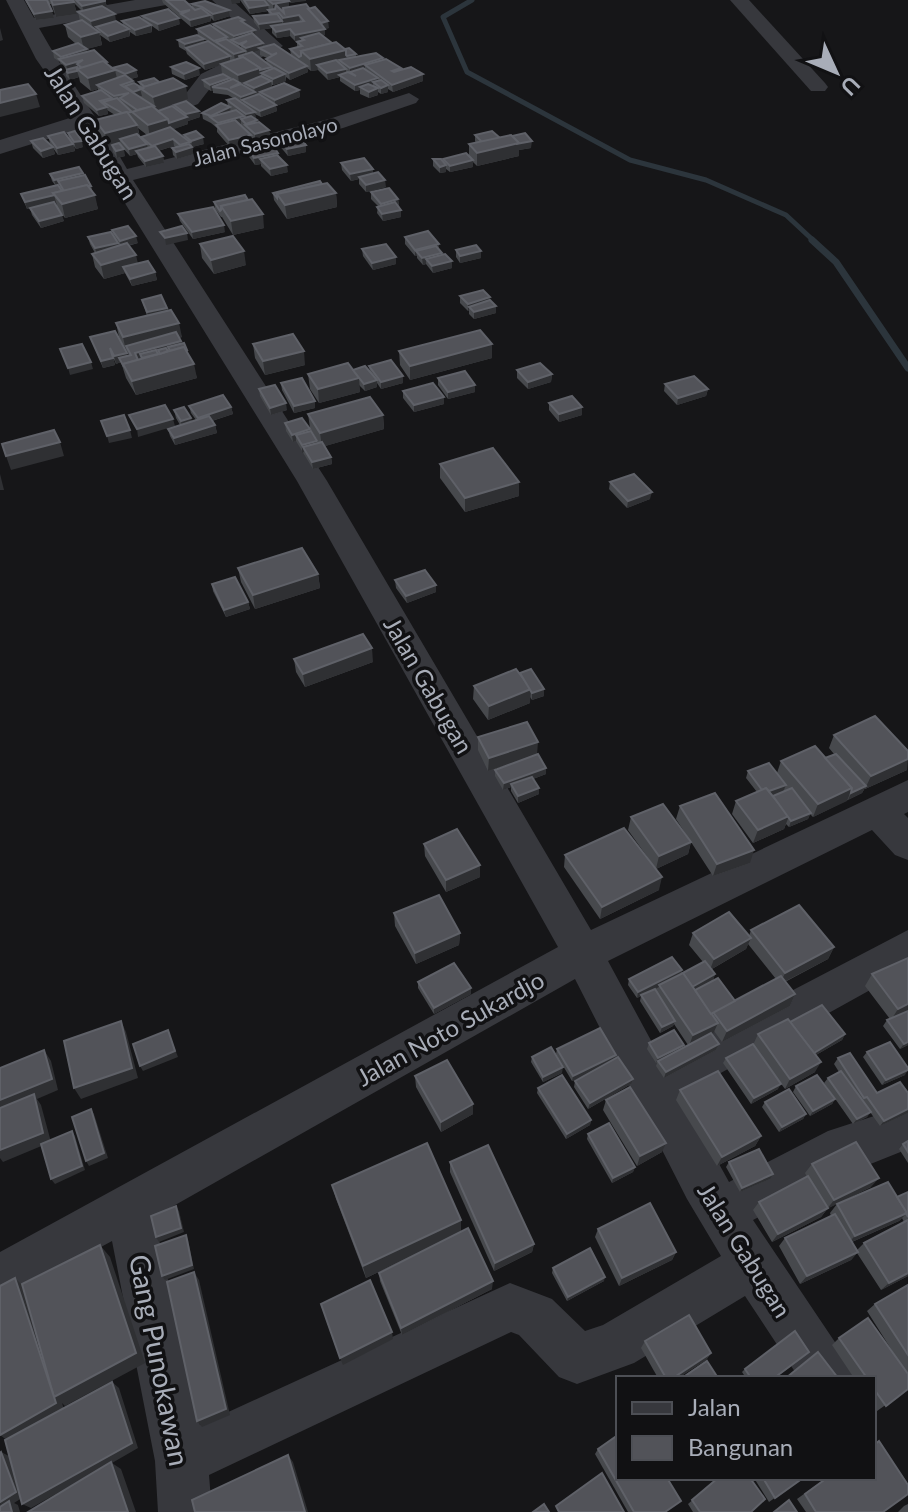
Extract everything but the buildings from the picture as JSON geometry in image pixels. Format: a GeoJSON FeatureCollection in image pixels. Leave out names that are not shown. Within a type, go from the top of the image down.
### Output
{"type":"FeatureCollection","features":[{"type":"Feature","properties":{"kind":"street"},"geometry":{"type":"LineString","coordinates":[[21,13],[166,0]]}},
{"type":"Feature","properties":{"kind":"street"},"geometry":{"type":"LineString","coordinates":[[0,147],[91,124],[142,119],[187,102],[208,78],[273,46],[221,0]]}},
{"type":"Feature","properties":{"kind":"street"},"geometry":{"type":"LineString","coordinates":[[739,0],[818,87]]}},
{"type":"Feature","properties":{"kind":"street","name":"Jalan Gabugan"},"geometry":{"type":"LineString","coordinates":[[21,13],[91,124],[120,177],[312,481],[583,954],[752,1265],[828,1376]]}},
{"type":"Feature","properties":{"kind":"street","name":"Jalan Sasonolayo"},"geometry":{"type":"LineString","coordinates":[[120,177],[336,124],[409,99]]}},
{"type":"Feature","properties":{"kind":"street"},"geometry":{"type":"LineString","coordinates":[[893,803],[908,844]]}},
{"type":"Feature","properties":{"kind":"street","name":"Jalan Noto Sukardjo"},"geometry":{"type":"LineString","coordinates":[[0,1278],[583,954],[893,803]]}},
{"type":"Feature","properties":{"kind":"street"},"geometry":{"type":"LineString","coordinates":[[653,1087],[908,948]]}},
{"type":"Feature","properties":{"kind":"street"},"geometry":{"type":"LineString","coordinates":[[722,1211],[844,1147],[863,1145],[908,1127]]}},
{"type":"Feature","properties":{"kind":"street","name":"Gang Punokawan"},"geometry":{"type":"LineString","coordinates":[[129,1208],[181,1461],[185,1512]]}},
{"type":"Feature","properties":{"kind":"street"},"geometry":{"type":"LineString","coordinates":[[181,1461],[510,1307],[535,1316],[577,1359],[616,1345],[752,1265]]}},
{"type":"Feature","properties":{"kind":"waterway"},"geometry":{"type":"LineString","coordinates":[[472,0],[443,17],[467,72],[630,160],[706,180],[786,215],[815,242]]}},
{"type":"Feature","properties":{"kind":"waterway"},"geometry":{"type":"LineString","coordinates":[[812,240],[836,262],[908,368]]}}]}
